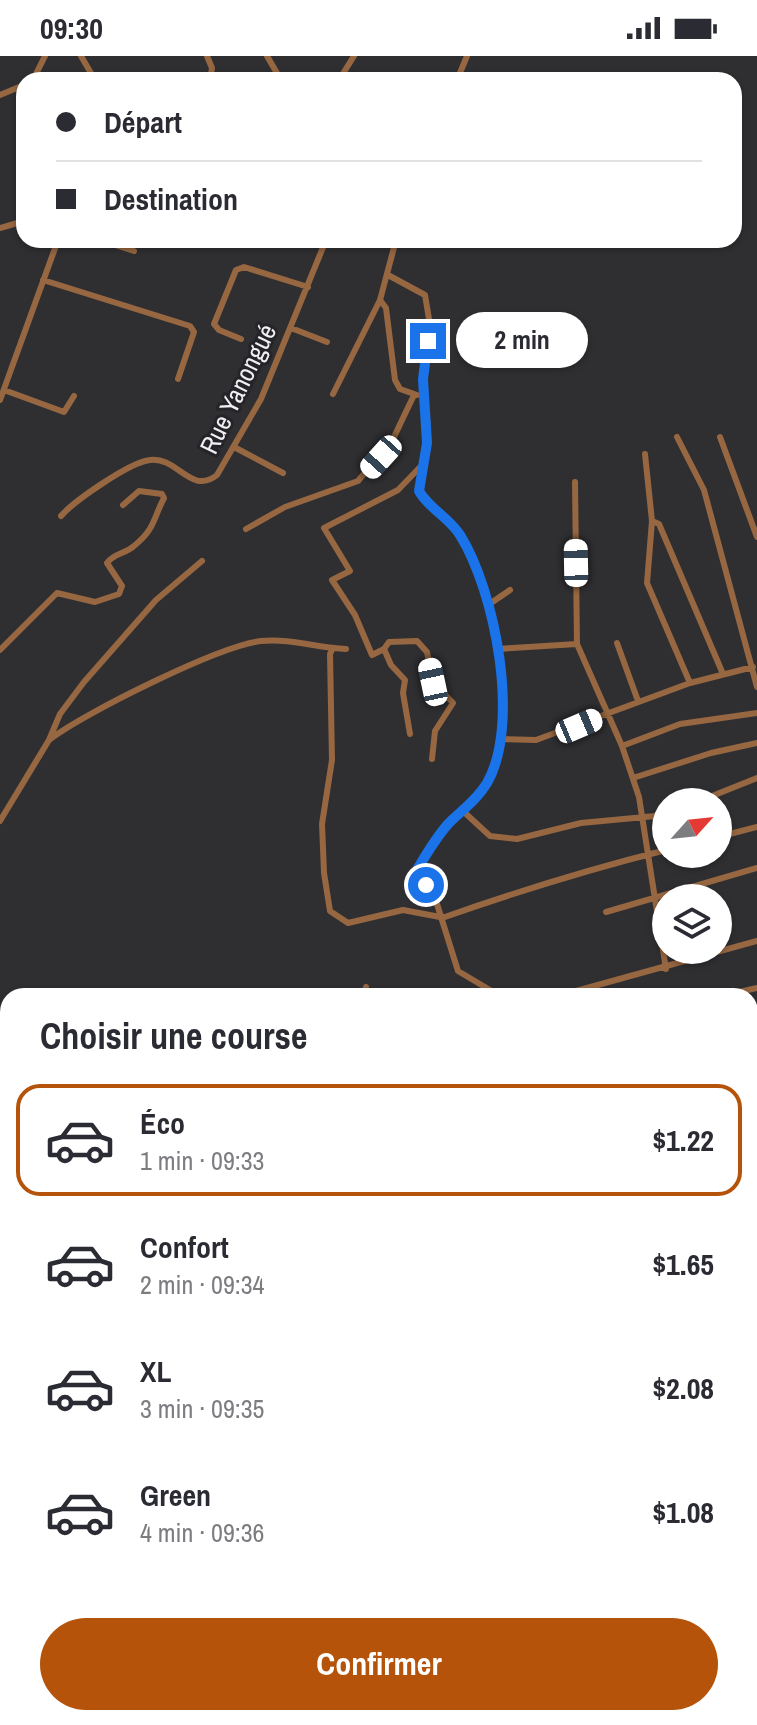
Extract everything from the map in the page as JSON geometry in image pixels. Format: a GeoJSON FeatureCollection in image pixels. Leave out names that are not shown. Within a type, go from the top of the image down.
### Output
{"type":"FeatureCollection","features":[{"type":"Feature","properties":{"kind":"street"},"geometry":{"type":"LineString","coordinates":[[0,400],[55,248]]}},
{"type":"Feature","properties":{"kind":"street"},"geometry":{"type":"LineString","coordinates":[[124,248],[134,251]]}},
{"type":"Feature","properties":{"kind":"street","name":"Rue Yanongué"},"geometry":{"type":"LineString","coordinates":[[61,516],[78,498],[146,460],[171,465],[196,482],[205,483],[217,475],[261,399],[323,248]]}},
{"type":"Feature","properties":{"kind":"street"},"geometry":{"type":"LineString","coordinates":[[333,394],[380,300],[394,248]]}},
{"type":"Feature","properties":{"kind":"street"},"geometry":{"type":"LineString","coordinates":[[241,339],[219,330],[214,324],[236,270],[244,267],[308,287]]}},
{"type":"Feature","properties":{"kind":"street"},"geometry":{"type":"LineString","coordinates":[[388,275],[425,295],[430,325],[424,393],[428,415],[419,491],[460,535],[488,605],[505,696],[499,739],[487,785],[464,812],[450,822],[418,868],[441,917],[444,935],[458,971],[487,988]]}},
{"type":"Feature","properties":{"kind":"street"},"geometry":{"type":"LineString","coordinates":[[43,280],[190,326],[194,332],[178,379]]}},
{"type":"Feature","properties":{"kind":"street"},"geometry":{"type":"LineString","coordinates":[[380,300],[386,308],[395,380],[400,389],[414,395],[424,393]]}},
{"type":"Feature","properties":{"kind":"street"},"geometry":{"type":"LineString","coordinates":[[291,328],[327,342]]}},
{"type":"Feature","properties":{"kind":"street"},"geometry":{"type":"LineString","coordinates":[[4,390],[64,412],[74,396]]}},
{"type":"Feature","properties":{"kind":"street"},"geometry":{"type":"LineString","coordinates":[[246,529],[285,507],[358,481],[393,439],[414,395]]}},
{"type":"Feature","properties":{"kind":"street"},"geometry":{"type":"LineString","coordinates":[[677,437],[704,490],[757,687]]}},
{"type":"Feature","properties":{"kind":"street"},"geometry":{"type":"LineString","coordinates":[[720,437],[757,537]]}},
{"type":"Feature","properties":{"kind":"street"},"geometry":{"type":"LineString","coordinates":[[234,447],[283,473]]}},
{"type":"Feature","properties":{"kind":"street"},"geometry":{"type":"LineString","coordinates":[[645,454],[652,521],[647,583],[690,683]]}},
{"type":"Feature","properties":{"kind":"street"},"geometry":{"type":"LineString","coordinates":[[424,463],[405,486],[389,497],[324,528],[350,571],[332,580],[355,615],[372,655],[384,649],[389,642],[417,641],[427,652],[433,682],[453,703],[435,731],[432,759]]}},
{"type":"Feature","properties":{"kind":"street"},"geometry":{"type":"LineString","coordinates":[[575,482],[577,644],[609,713],[633,778],[652,892]]}},
{"type":"Feature","properties":{"kind":"street"},"geometry":{"type":"LineString","coordinates":[[0,650],[57,593],[95,602],[119,594],[122,586],[108,567],[109,560],[134,547],[154,526],[164,498],[162,494],[139,491],[123,505]]}},
{"type":"Feature","properties":{"kind":"street"},"geometry":{"type":"LineString","coordinates":[[652,521],[659,524],[723,674]]}},
{"type":"Feature","properties":{"kind":"street"},"geometry":{"type":"LineString","coordinates":[[0,821],[49,740],[60,714],[101,659],[156,600],[202,561]]}},
{"type":"Feature","properties":{"kind":"street"},"geometry":{"type":"LineString","coordinates":[[488,605],[510,590]]}},
{"type":"Feature","properties":{"kind":"street"},"geometry":{"type":"LineString","coordinates":[[49,740],[112,703],[238,646],[296,640],[346,649]]}},
{"type":"Feature","properties":{"kind":"street"},"geometry":{"type":"LineString","coordinates":[[617,643],[638,701]]}},
{"type":"Feature","properties":{"kind":"street"},"geometry":{"type":"LineString","coordinates":[[497,649],[577,644]]}},
{"type":"Feature","properties":{"kind":"street"},"geometry":{"type":"LineString","coordinates":[[333,648],[330,668],[333,686],[332,760],[322,824],[324,873],[330,911],[348,923],[403,910],[441,917],[537,885],[560,882],[652,854]]}},
{"type":"Feature","properties":{"kind":"street"},"geometry":{"type":"LineString","coordinates":[[384,649],[391,665],[405,680],[403,693],[410,734]]}},
{"type":"Feature","properties":{"kind":"street"},"geometry":{"type":"LineString","coordinates":[[499,739],[536,740],[690,683],[753,667]]}},
{"type":"Feature","properties":{"kind":"street"},"geometry":{"type":"LineString","coordinates":[[622,746],[680,724],[757,713]]}},
{"type":"Feature","properties":{"kind":"street"},"geometry":{"type":"LineString","coordinates":[[633,778],[711,753],[757,743]]}},
{"type":"Feature","properties":{"kind":"street"},"geometry":{"type":"LineString","coordinates":[[732,788],[757,778]]}},
{"type":"Feature","properties":{"kind":"street"},"geometry":{"type":"LineString","coordinates":[[464,812],[490,836],[517,839],[581,823],[652,816]]}},
{"type":"Feature","properties":{"kind":"street"},"geometry":{"type":"LineString","coordinates":[[732,833],[757,827]]}},
{"type":"Feature","properties":{"kind":"street"},"geometry":{"type":"LineString","coordinates":[[703,884],[757,868]]}},
{"type":"Feature","properties":{"kind":"street"},"geometry":{"type":"LineString","coordinates":[[606,912],[652,899]]}},
{"type":"Feature","properties":{"kind":"street"},"geometry":{"type":"LineString","coordinates":[[590,988],[757,941]]}},
{"type":"Feature","properties":{"kind":"street"},"geometry":{"type":"LineString","coordinates":[[665,964],[666,969]]}},
{"type":"Feature","properties":{"kind":"route"},"geometry":{"type":"LineString","coordinates":[[426,885],[418,868],[450,822],[464,812],[487,785],[499,747],[505,704],[488,605],[468,549],[447,517],[428,503],[419,491],[427,443],[428,409],[423,379],[428,341]]}}]}
